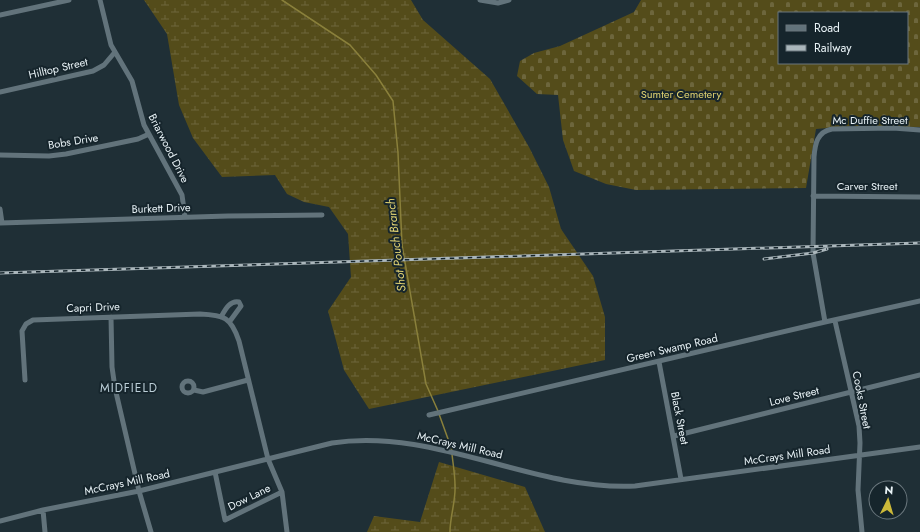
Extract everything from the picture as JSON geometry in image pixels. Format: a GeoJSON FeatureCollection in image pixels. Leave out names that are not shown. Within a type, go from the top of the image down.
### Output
{"type":"FeatureCollection","features":[{"type":"Feature","properties":{"kind":"street"},"geometry":{"type":"LineString","coordinates":[[0,15],[69,0]]}},
{"type":"Feature","properties":{"kind":"street","name":"Briarwood Drive"},"geometry":{"type":"LineString","coordinates":[[100,0],[109,38],[115,52],[130,76],[139,110],[149,134],[181,191],[184,201],[185,217]]}},
{"type":"Feature","properties":{"kind":"street"},"geometry":{"type":"LineString","coordinates":[[480,0],[498,3],[509,0]]}},
{"type":"Feature","properties":{"kind":"street","name":"Hilltop Street"},"geometry":{"type":"LineString","coordinates":[[0,92],[93,71],[104,65],[115,52]]}},
{"type":"Feature","properties":{"kind":"street","name":"Mc Duffie Street"},"geometry":{"type":"LineString","coordinates":[[813,196],[815,144],[821,134],[825,131],[832,129],[893,128],[920,130]]}},
{"type":"Feature","properties":{"kind":"street","name":"Bobs Drive"},"geometry":{"type":"LineString","coordinates":[[0,155],[49,156],[66,154],[138,138],[149,134]]}},
{"type":"Feature","properties":{"kind":"street"},"geometry":{"type":"LineString","coordinates":[[813,196],[813,254],[825,322]]}},
{"type":"Feature","properties":{"kind":"street","name":"Carver Street"},"geometry":{"type":"LineString","coordinates":[[813,196],[920,197]]}},
{"type":"Feature","properties":{"kind":"street"},"geometry":{"type":"LineString","coordinates":[[0,209],[1,223]]}},
{"type":"Feature","properties":{"kind":"street","name":"Burkett Drive"},"geometry":{"type":"LineString","coordinates":[[1,223],[185,217],[322,215]]}},
{"type":"Feature","properties":{"kind":"street","name":"Green Swamp Road"},"geometry":{"type":"LineString","coordinates":[[429,416],[825,322],[920,301]]}},
{"type":"Feature","properties":{"kind":"street"},"geometry":{"type":"LineString","coordinates":[[221,316],[232,302],[239,302],[241,306],[230,321],[239,340],[268,459],[282,492],[287,532]]}},
{"type":"Feature","properties":{"kind":"street","name":"Capri Drive"},"geometry":{"type":"LineString","coordinates":[[25,380],[22,330],[29,321],[39,319],[200,314],[221,316],[230,321]]}},
{"type":"Feature","properties":{"kind":"street"},"geometry":{"type":"LineString","coordinates":[[111,317],[112,367],[115,388],[139,490],[151,532]]}},
{"type":"Feature","properties":{"kind":"street","name":"Cooks Street"},"geometry":{"type":"LineString","coordinates":[[835,321],[859,426],[858,490],[862,532]]}},
{"type":"Feature","properties":{"kind":"street","name":"Black Street"},"geometry":{"type":"LineString","coordinates":[[659,362],[681,479]]}},
{"type":"Feature","properties":{"kind":"street","name":"Love Street"},"geometry":{"type":"LineString","coordinates":[[674,436],[920,375]]}},
{"type":"Feature","properties":{"kind":"street"},"geometry":{"type":"LineString","coordinates":[[194,390],[203,392],[248,380]]}},
{"type":"Feature","properties":{"kind":"street","name":"McCrays Mill Road"},"geometry":{"type":"LineString","coordinates":[[0,521],[43,510],[216,472],[332,443],[356,440],[404,442],[560,480],[616,487],[636,486],[920,447]]}},
{"type":"Feature","properties":{"kind":"street","name":"Dow Lane"},"geometry":{"type":"LineString","coordinates":[[216,472],[226,520],[282,492]]}},
{"type":"Feature","properties":{"kind":"street"},"geometry":{"type":"LineString","coordinates":[[43,510],[45,532]]}},
{"type":"Feature","properties":{"kind":"green space"},"geometry":{"type":"Polygon","coordinates":[[[144,0],[411,0],[423,20],[490,79],[529,147],[549,187],[561,229],[593,276],[605,317],[605,360],[369,409],[344,370],[328,311],[351,277],[348,234],[329,207],[304,202],[287,194],[275,175],[222,177],[193,138],[179,105],[167,34],[144,0]]]}},
{"type":"Feature","properties":{"kind":"green space","name":"Sumter Cemetery"},"geometry":{"type":"Polygon","coordinates":[[[641,0],[920,0],[920,127],[851,126],[816,129],[806,188],[636,190],[606,184],[574,171],[563,140],[558,95],[537,94],[517,76],[520,61],[534,53],[560,46],[634,12],[641,0]]]}},
{"type":"Feature","properties":{"kind":"green space"},"geometry":{"type":"Polygon","coordinates":[[[439,462],[525,487],[545,532],[367,532],[374,516],[420,522],[439,462]]]}},
{"type":"Feature","properties":{"kind":"waterway","name":"Shot Pouch Branch"},"geometry":{"type":"LineString","coordinates":[[282,0],[350,45],[376,75],[393,101],[398,153],[402,245],[426,384],[438,411]]}},
{"type":"Feature","properties":{"kind":"waterway","name":"Shot Pouch Branch"},"geometry":{"type":"LineString","coordinates":[[439,414],[452,450]]}},
{"type":"Feature","properties":{"kind":"waterway","name":"Shot Pouch Branch"},"geometry":{"type":"LineString","coordinates":[[450,532],[455,491],[452,454]]}},
{"type":"Feature","properties":{"kind":"railway"},"geometry":{"type":"LineString","coordinates":[[0,273],[920,243]]}},
{"type":"Feature","properties":{"kind":"railway"},"geometry":{"type":"LineString","coordinates":[[764,259],[813,253],[827,249]]}},
{"type":"Feature","properties":{"kind":"district","name":"MIDFIELD"},"geometry":{"type":"Point","coordinates":[129,388]}}]}
